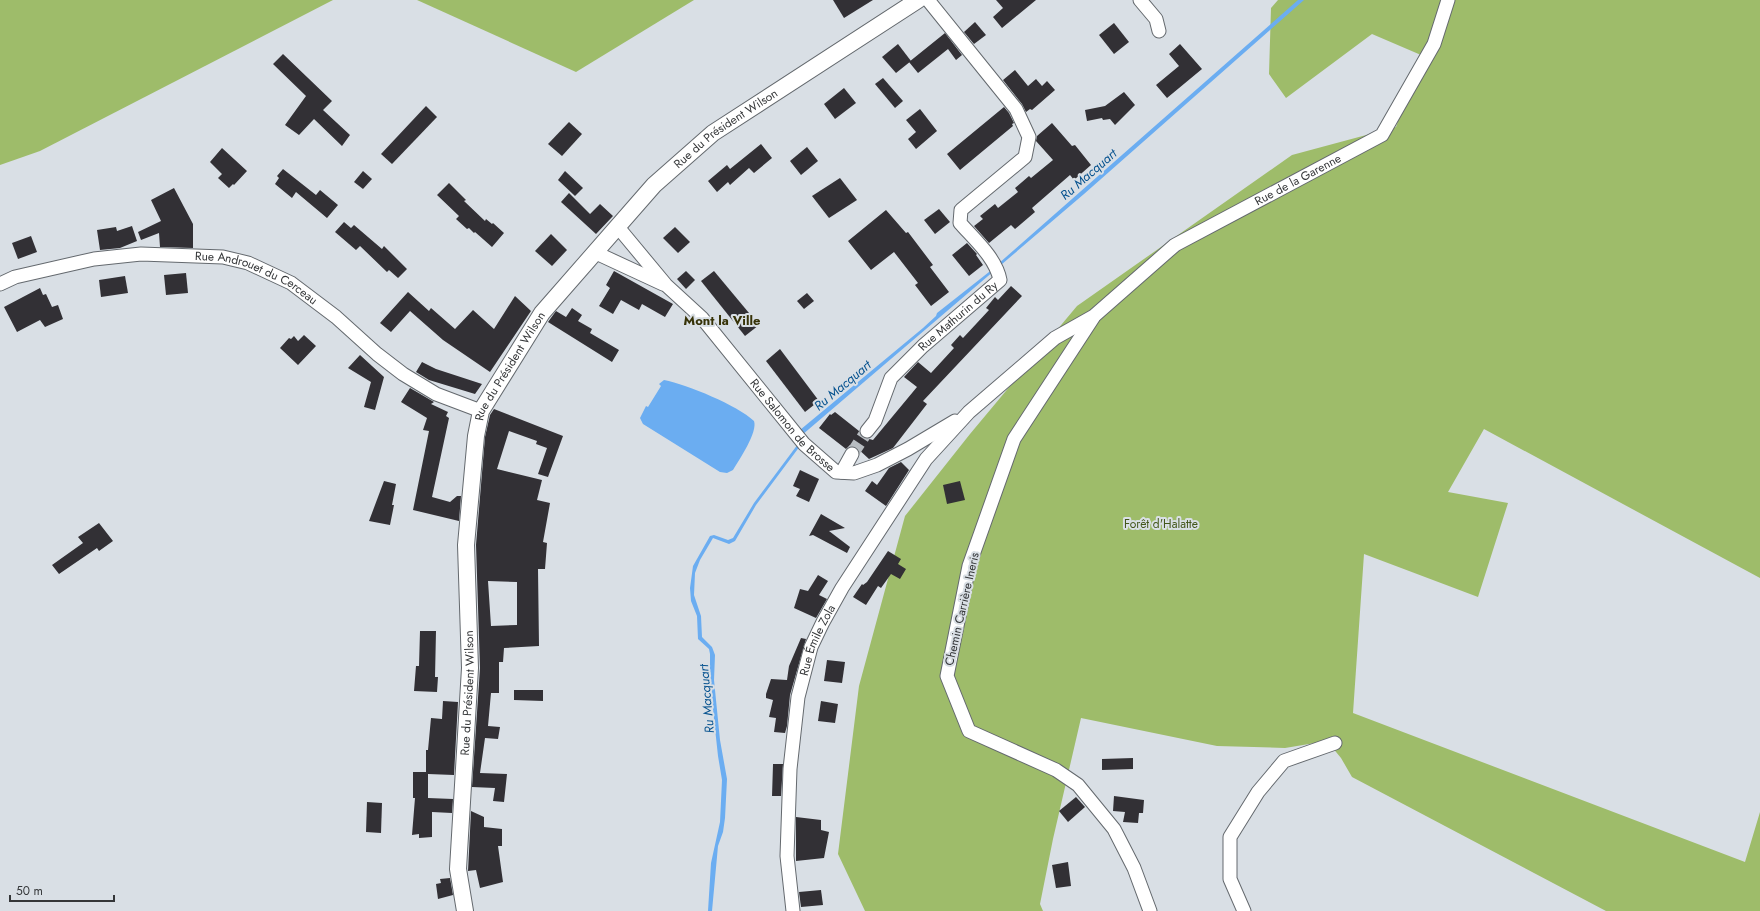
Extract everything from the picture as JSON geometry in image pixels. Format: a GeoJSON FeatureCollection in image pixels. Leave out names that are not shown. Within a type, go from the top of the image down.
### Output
{"type":"FeatureCollection","features":[{"type":"Feature","properties":{"kind":"street","name":"Rue du Président Wilson"},"geometry":{"type":"LineString","coordinates":[[465,911],[458,870],[470,668],[466,545],[476,436],[481,410],[542,313],[654,185],[713,133],[918,0]]}},
{"type":"Feature","properties":{"kind":"street","name":"Rue Mathurin du Ry"},"geometry":{"type":"LineString","coordinates":[[867,431],[875,421],[891,378],[923,346],[1000,280],[999,274],[990,258],[960,223],[961,210],[1025,156],[1029,137],[1016,109],[928,0]]}},
{"type":"Feature","properties":{"kind":"street"},"geometry":{"type":"LineString","coordinates":[[1140,0],[1156,19],[1159,31]]}},
{"type":"Feature","properties":{"kind":"street","name":"Rue de la Garenne"},"geometry":{"type":"LineString","coordinates":[[1094,316],[1175,245],[1382,136],[1434,44],[1448,0]]}},
{"type":"Feature","properties":{"kind":"street","name":"Rue Salomon de Brosse"},"geometry":{"type":"LineString","coordinates":[[617,226],[666,285],[702,318],[804,444],[836,472],[854,473],[877,465],[908,449],[969,412]]}},
{"type":"Feature","properties":{"kind":"street","name":"Rue Salomon de Brosse"},"geometry":{"type":"LineString","coordinates":[[594,252],[666,285]]}},
{"type":"Feature","properties":{"kind":"street","name":"Rue Androuet du Cerceau"},"geometry":{"type":"LineString","coordinates":[[0,284],[15,277],[94,259],[140,254],[223,257],[248,263],[291,283],[336,316],[377,354],[403,374],[436,394],[481,410]]}},
{"type":"Feature","properties":{"kind":"street"},"geometry":{"type":"LineString","coordinates":[[969,412],[1055,338],[1094,316]]}},
{"type":"Feature","properties":{"kind":"street","name":"Chemin Carrière Ineris"},"geometry":{"type":"LineString","coordinates":[[1094,316],[1014,439],[969,566],[947,676],[969,731],[1056,770],[1078,784],[1114,829],[1134,868],[1150,911]]}},
{"type":"Feature","properties":{"kind":"street","name":"Rue Émile Zola"},"geometry":{"type":"LineString","coordinates":[[793,911],[787,856],[790,769],[798,698],[811,647],[842,588],[926,459],[969,412]]}},
{"type":"Feature","properties":{"kind":"street"},"geometry":{"type":"LineString","coordinates":[[842,472],[852,454]]}},
{"type":"Feature","properties":{"kind":"street"},"geometry":{"type":"LineString","coordinates":[[1244,911],[1230,879],[1230,837],[1258,792],[1284,761],[1335,744]]}},
{"type":"Feature","properties":{"kind":"green space"},"geometry":{"type":"Polygon","coordinates":[[[0,0],[333,0],[40,151],[0,165],[0,0]]]}},
{"type":"Feature","properties":{"kind":"green space"},"geometry":{"type":"Polygon","coordinates":[[[417,0],[694,0],[576,72],[417,0]]]}},
{"type":"Feature","properties":{"kind":"green space","name":"Forêt d'Halatte"},"geometry":{"type":"Polygon","coordinates":[[[1278,0],[1760,0],[1760,578],[1484,429],[1448,492],[1508,503],[1478,597],[1364,554],[1353,713],[1745,862],[1760,812],[1760,911],[1606,911],[1352,777],[1341,758],[1327,741],[1285,748],[1217,746],[1081,718],[1053,839],[1040,904],[1043,911],[865,911],[838,854],[859,686],[905,516],[970,434],[1077,306],[1292,155],[1396,127],[1421,55],[1372,34],[1286,98],[1269,74],[1271,8],[1278,0]]]}},
{"type":"Feature","properties":{"kind":"water"},"geometry":{"type":"Polygon","coordinates":[[[1298,0],[1304,0],[1084,194],[802,435],[800,430],[923,328],[936,316],[937,313],[989,272],[1298,0]]]}},
{"type":"Feature","properties":{"kind":"water"},"geometry":{"type":"Polygon","coordinates":[[[664,380],[686,386],[712,396],[754,421],[751,439],[733,470],[727,473],[720,472],[643,424],[640,418],[646,406],[648,407],[661,386],[659,384],[664,380]]]}},
{"type":"Feature","properties":{"kind":"water"},"geometry":{"type":"Polygon","coordinates":[[[798,444],[800,446],[756,505],[735,541],[729,544],[713,538],[700,560],[695,573],[694,595],[701,616],[702,637],[712,647],[715,655],[714,680],[720,740],[727,779],[725,818],[723,832],[718,846],[712,911],[708,911],[711,863],[720,822],[722,780],[710,682],[710,654],[709,649],[698,639],[697,616],[691,601],[690,588],[693,566],[710,536],[714,535],[728,540],[733,538],[754,503],[798,444]]]}},
{"type":"Feature","properties":{"kind":"building"},"geometry":{"type":"Polygon","coordinates":[[[833,0],[873,0],[844,18],[833,0]]]}},
{"type":"Feature","properties":{"kind":"building"},"geometry":{"type":"Polygon","coordinates":[[[996,0],[1036,0],[1002,28],[993,17],[1003,8],[996,0]]]}},
{"type":"Feature","properties":{"kind":"building"},"geometry":{"type":"Polygon","coordinates":[[[975,22],[986,35],[974,44],[964,32],[975,22]]]}},
{"type":"Feature","properties":{"kind":"building"},"geometry":{"type":"Polygon","coordinates":[[[1114,23],[1129,42],[1114,54],[1099,35],[1114,23]]]}},
{"type":"Feature","properties":{"kind":"building"},"geometry":{"type":"Polygon","coordinates":[[[945,33],[962,55],[956,60],[948,49],[918,73],[909,62],[945,33]]]}},
{"type":"Feature","properties":{"kind":"building"},"geometry":{"type":"Polygon","coordinates":[[[898,44],[911,61],[896,73],[882,57],[898,44]]]}},
{"type":"Feature","properties":{"kind":"building"},"geometry":{"type":"Polygon","coordinates":[[[1180,44],[1202,69],[1167,98],[1156,85],[1179,66],[1169,54],[1180,44]]]}},
{"type":"Feature","properties":{"kind":"building"},"geometry":{"type":"Polygon","coordinates":[[[283,54],[332,101],[323,110],[350,135],[342,146],[314,119],[299,135],[285,125],[306,96],[273,64],[283,54]]]}},
{"type":"Feature","properties":{"kind":"building"},"geometry":{"type":"Polygon","coordinates":[[[1015,70],[1028,86],[1036,79],[1042,86],[1047,81],[1055,90],[1032,110],[1030,109],[1026,112],[1022,104],[1003,80],[1015,70]]]}},
{"type":"Feature","properties":{"kind":"building"},"geometry":{"type":"Polygon","coordinates":[[[883,78],[903,101],[895,108],[875,84],[883,78]]]}},
{"type":"Feature","properties":{"kind":"building"},"geometry":{"type":"Polygon","coordinates":[[[844,88],[856,103],[835,119],[824,104],[844,88]]]}},
{"type":"Feature","properties":{"kind":"building"},"geometry":{"type":"Polygon","coordinates":[[[1124,92],[1135,105],[1115,125],[1110,119],[1103,120],[1102,118],[1087,121],[1085,110],[1105,106],[1124,92]]]}},
{"type":"Feature","properties":{"kind":"building"},"geometry":{"type":"Polygon","coordinates":[[[426,106],[437,117],[392,164],[381,154],[426,106]]]}},
{"type":"Feature","properties":{"kind":"building"},"geometry":{"type":"Polygon","coordinates":[[[1004,107],[1014,123],[1012,124],[1013,126],[960,170],[947,154],[1004,107]]]}},
{"type":"Feature","properties":{"kind":"building"},"geometry":{"type":"Polygon","coordinates":[[[920,109],[937,131],[916,149],[908,139],[916,132],[906,120],[920,109]]]}},
{"type":"Feature","properties":{"kind":"building"},"geometry":{"type":"Polygon","coordinates":[[[569,122],[582,134],[562,156],[548,144],[569,122]]]}},
{"type":"Feature","properties":{"kind":"building"},"geometry":{"type":"Polygon","coordinates":[[[1052,123],[1072,146],[1075,145],[1091,165],[1074,180],[1070,175],[1032,208],[1035,212],[1015,229],[1011,225],[989,243],[974,226],[983,219],[980,216],[995,204],[998,208],[1018,192],[1015,188],[1029,176],[1031,178],[1053,160],[1036,141],[1037,136],[1052,123]]]}},
{"type":"Feature","properties":{"kind":"building"},"geometry":{"type":"Polygon","coordinates":[[[761,144],[772,158],[754,173],[749,168],[730,185],[728,182],[717,192],[708,181],[727,165],[730,169],[761,144]]]}},
{"type":"Feature","properties":{"kind":"building"},"geometry":{"type":"Polygon","coordinates":[[[807,147],[818,161],[801,175],[790,161],[807,147]]]}},
{"type":"Feature","properties":{"kind":"building"},"geometry":{"type":"Polygon","coordinates":[[[222,148],[247,171],[234,185],[233,184],[229,188],[218,178],[222,174],[210,162],[222,148]]]}},
{"type":"Feature","properties":{"kind":"building"},"geometry":{"type":"Polygon","coordinates":[[[283,169],[316,195],[320,190],[338,205],[327,218],[296,192],[292,198],[275,184],[279,178],[277,176],[283,169]]]}},
{"type":"Feature","properties":{"kind":"building"},"geometry":{"type":"Polygon","coordinates":[[[363,171],[372,179],[363,189],[354,182],[363,171]]]}},
{"type":"Feature","properties":{"kind":"building"},"geometry":{"type":"Polygon","coordinates":[[[565,171],[583,188],[575,196],[558,180],[565,171]]]}},
{"type":"Feature","properties":{"kind":"building"},"geometry":{"type":"Polygon","coordinates":[[[840,178],[857,200],[829,218],[812,196],[840,178]]]}},
{"type":"Feature","properties":{"kind":"building"},"geometry":{"type":"Polygon","coordinates":[[[449,183],[466,200],[464,201],[485,221],[486,219],[492,224],[493,223],[504,233],[492,247],[475,232],[474,233],[469,228],[467,229],[456,219],[459,216],[437,195],[449,183]]]}},
{"type":"Feature","properties":{"kind":"building"},"geometry":{"type":"Polygon","coordinates":[[[174,188],[193,224],[193,248],[160,247],[159,233],[141,240],[138,232],[161,221],[151,200],[174,188]]]}},
{"type":"Feature","properties":{"kind":"building"},"geometry":{"type":"Polygon","coordinates":[[[569,193],[590,214],[600,204],[613,216],[596,234],[561,202],[569,193]]]}},
{"type":"Feature","properties":{"kind":"building"},"geometry":{"type":"Polygon","coordinates":[[[939,209],[950,222],[935,234],[924,220],[939,209]]]}},
{"type":"Feature","properties":{"kind":"building"},"geometry":{"type":"Polygon","coordinates":[[[886,210],[906,233],[908,232],[933,265],[930,267],[949,292],[931,306],[915,285],[918,283],[894,252],[871,270],[848,241],[886,210]]]}},
{"type":"Feature","properties":{"kind":"building"},"geometry":{"type":"Polygon","coordinates":[[[344,222],[351,228],[354,225],[382,249],[384,246],[407,269],[398,278],[389,270],[387,272],[360,246],[356,250],[335,232],[344,222]]]}},
{"type":"Feature","properties":{"kind":"building"},"geometry":{"type":"Polygon","coordinates":[[[132,226],[137,241],[120,248],[100,250],[97,230],[116,227],[117,231],[132,226]]]}},
{"type":"Feature","properties":{"kind":"building"},"geometry":{"type":"Polygon","coordinates":[[[675,227],[690,242],[678,253],[663,238],[675,227]]]}},
{"type":"Feature","properties":{"kind":"building"},"geometry":{"type":"Polygon","coordinates":[[[551,234],[567,250],[552,266],[535,251],[551,234]]]}},
{"type":"Feature","properties":{"kind":"building"},"geometry":{"type":"Polygon","coordinates":[[[31,236],[37,252],[18,259],[12,243],[31,236]]]}},
{"type":"Feature","properties":{"kind":"building"},"geometry":{"type":"Polygon","coordinates":[[[967,243],[977,254],[976,255],[983,265],[969,276],[952,255],[967,243]]]}},
{"type":"Feature","properties":{"kind":"building"},"geometry":{"type":"Polygon","coordinates":[[[614,271],[673,304],[665,317],[642,304],[639,310],[621,300],[613,314],[599,306],[610,288],[606,285],[614,271]]]}},
{"type":"Feature","properties":{"kind":"building"},"geometry":{"type":"Polygon","coordinates":[[[686,271],[695,280],[686,289],[677,279],[686,271]]]}},
{"type":"Feature","properties":{"kind":"building"},"geometry":{"type":"Polygon","coordinates":[[[714,271],[759,325],[745,336],[701,281],[714,271]]]}},
{"type":"Feature","properties":{"kind":"building"},"geometry":{"type":"Polygon","coordinates":[[[186,273],[188,293],[166,295],[164,275],[186,273]]]}},
{"type":"Feature","properties":{"kind":"building"},"geometry":{"type":"Polygon","coordinates":[[[125,276],[128,293],[101,297],[99,280],[125,276]]]}},
{"type":"Feature","properties":{"kind":"building"},"geometry":{"type":"Polygon","coordinates":[[[1011,286],[1022,296],[923,401],[927,404],[893,448],[869,459],[856,447],[850,445],[846,449],[819,428],[830,414],[831,415],[835,412],[859,431],[862,437],[873,440],[917,387],[904,377],[918,362],[931,373],[954,348],[951,345],[960,335],[963,338],[989,310],[986,308],[995,297],[998,300],[1011,286]]]}},
{"type":"Feature","properties":{"kind":"building"},"geometry":{"type":"Polygon","coordinates":[[[40,288],[43,295],[46,294],[52,307],[58,305],[63,319],[45,327],[40,320],[17,332],[4,307],[40,288]]]}},
{"type":"Feature","properties":{"kind":"building"},"geometry":{"type":"Polygon","coordinates":[[[408,292],[429,311],[431,308],[455,329],[473,310],[494,329],[515,296],[531,311],[490,372],[443,340],[410,311],[391,332],[380,323],[408,292]]]}},
{"type":"Feature","properties":{"kind":"building"},"geometry":{"type":"Polygon","coordinates":[[[807,293],[814,301],[804,309],[797,301],[807,293]]]}},
{"type":"Feature","properties":{"kind":"building"},"geometry":{"type":"Polygon","coordinates":[[[572,308],[582,315],[578,321],[592,329],[590,333],[619,350],[612,362],[548,322],[556,311],[566,317],[572,308]]]}},
{"type":"Feature","properties":{"kind":"building"},"geometry":{"type":"Polygon","coordinates":[[[304,335],[316,346],[298,365],[280,348],[289,338],[291,339],[294,336],[298,341],[304,335]]]}},
{"type":"Feature","properties":{"kind":"building"},"geometry":{"type":"Polygon","coordinates":[[[780,349],[819,401],[805,412],[766,361],[780,349]]]}},
{"type":"Feature","properties":{"kind":"building"},"geometry":{"type":"Polygon","coordinates":[[[360,355],[384,377],[375,410],[364,407],[371,382],[348,368],[360,355]]]}},
{"type":"Feature","properties":{"kind":"building"},"geometry":{"type":"Polygon","coordinates":[[[422,362],[436,369],[482,384],[475,394],[429,380],[416,372],[422,362]]]}},
{"type":"Feature","properties":{"kind":"building"},"geometry":{"type":"Polygon","coordinates":[[[410,388],[434,402],[431,404],[448,412],[446,416],[449,418],[432,497],[450,502],[457,496],[461,496],[459,521],[413,510],[429,431],[423,430],[427,418],[401,402],[410,388]]]}},
{"type":"Feature","properties":{"kind":"building"},"geometry":{"type":"Polygon","coordinates":[[[494,409],[563,436],[548,477],[538,474],[547,448],[536,444],[537,441],[509,431],[497,469],[542,480],[537,500],[550,503],[543,542],[547,543],[545,569],[538,569],[539,646],[504,648],[503,662],[499,662],[499,693],[491,693],[488,726],[500,727],[498,739],[485,738],[480,773],[507,774],[504,802],[493,801],[495,788],[472,787],[480,668],[476,545],[485,437],[490,415],[494,409]],[[488,581],[491,626],[517,625],[517,582],[488,581]]]}},
{"type":"Feature","properties":{"kind":"building"},"geometry":{"type":"Polygon","coordinates":[[[901,462],[909,470],[886,506],[865,491],[872,481],[877,485],[889,468],[901,462]]]}},
{"type":"Feature","properties":{"kind":"building"},"geometry":{"type":"Polygon","coordinates":[[[800,470],[819,479],[809,502],[796,496],[800,489],[793,486],[800,470]]]}},
{"type":"Feature","properties":{"kind":"building"},"geometry":{"type":"Polygon","coordinates":[[[384,481],[396,484],[390,525],[369,521],[384,481]]]}},
{"type":"Feature","properties":{"kind":"building"},"geometry":{"type":"Polygon","coordinates":[[[960,481],[965,500],[947,504],[943,485],[960,481]]]}},
{"type":"Feature","properties":{"kind":"building"},"geometry":{"type":"Polygon","coordinates":[[[821,514],[845,528],[829,531],[850,547],[847,553],[813,535],[809,536],[821,514]]]}},
{"type":"Feature","properties":{"kind":"building"},"geometry":{"type":"Polygon","coordinates":[[[99,523],[113,541],[99,551],[97,548],[59,574],[52,565],[83,543],[78,537],[99,523]]]}},
{"type":"Feature","properties":{"kind":"building"},"geometry":{"type":"Polygon","coordinates":[[[888,551],[901,559],[898,564],[906,569],[900,579],[891,574],[881,588],[878,586],[866,605],[853,597],[862,584],[863,585],[867,582],[888,551]]]}},
{"type":"Feature","properties":{"kind":"building"},"geometry":{"type":"Polygon","coordinates":[[[818,575],[828,581],[819,595],[827,599],[816,618],[794,608],[800,589],[808,591],[818,575]]]}},
{"type":"Feature","properties":{"kind":"building"},"geometry":{"type":"Polygon","coordinates":[[[420,631],[436,631],[435,677],[438,677],[437,692],[414,691],[416,666],[419,666],[420,631]]]}},
{"type":"Feature","properties":{"kind":"building"},"geometry":{"type":"Polygon","coordinates":[[[801,638],[806,639],[790,695],[785,733],[774,732],[776,718],[769,717],[773,700],[766,698],[766,694],[771,679],[787,680],[789,666],[801,638]]]}},
{"type":"Feature","properties":{"kind":"building"},"geometry":{"type":"Polygon","coordinates":[[[827,660],[845,662],[842,683],[824,681],[827,660]]]}},
{"type":"Feature","properties":{"kind":"building"},"geometry":{"type":"Polygon","coordinates":[[[514,690],[543,690],[543,701],[514,700],[514,690]]]}},
{"type":"Feature","properties":{"kind":"building"},"geometry":{"type":"Polygon","coordinates":[[[443,701],[458,702],[454,775],[428,774],[428,798],[453,799],[452,813],[432,812],[432,837],[419,838],[419,834],[412,835],[415,798],[413,798],[413,772],[426,772],[426,750],[428,750],[431,718],[442,719],[443,701]]]}},
{"type":"Feature","properties":{"kind":"building"},"geometry":{"type":"Polygon","coordinates":[[[821,701],[838,704],[835,723],[818,721],[821,701]]]}},
{"type":"Feature","properties":{"kind":"building"},"geometry":{"type":"Polygon","coordinates":[[[1133,758],[1133,769],[1102,770],[1102,759],[1133,758]]]}},
{"type":"Feature","properties":{"kind":"building"},"geometry":{"type":"Polygon","coordinates":[[[773,764],[783,764],[781,796],[772,796],[773,764]]]}},
{"type":"Feature","properties":{"kind":"building"},"geometry":{"type":"Polygon","coordinates":[[[1114,796],[1144,800],[1143,813],[1139,813],[1138,823],[1123,822],[1125,812],[1113,811],[1114,796]]]}},
{"type":"Feature","properties":{"kind":"building"},"geometry":{"type":"Polygon","coordinates":[[[1076,797],[1085,807],[1068,822],[1059,811],[1076,797]]]}},
{"type":"Feature","properties":{"kind":"building"},"geometry":{"type":"Polygon","coordinates":[[[367,802],[382,803],[381,833],[366,832],[367,802]]]}},
{"type":"Feature","properties":{"kind":"building"},"geometry":{"type":"Polygon","coordinates":[[[471,811],[484,817],[484,827],[502,829],[502,846],[498,846],[503,882],[480,888],[476,870],[468,871],[471,811]]]}},
{"type":"Feature","properties":{"kind":"building"},"geometry":{"type":"Polygon","coordinates":[[[796,817],[821,820],[821,830],[829,832],[824,858],[796,861],[796,817]]]}},
{"type":"Feature","properties":{"kind":"building"},"geometry":{"type":"Polygon","coordinates":[[[1068,862],[1071,886],[1056,888],[1052,865],[1068,862]]]}},
{"type":"Feature","properties":{"kind":"building"},"geometry":{"type":"Polygon","coordinates":[[[450,878],[453,895],[438,899],[436,884],[441,883],[440,879],[450,878]]]}},
{"type":"Feature","properties":{"kind":"building"},"geometry":{"type":"Polygon","coordinates":[[[821,890],[823,905],[801,907],[799,892],[821,890]]]}},
{"type":"Feature","properties":{"kind":"tunnel"},"geometry":{"type":"LineString","coordinates":[[852,454],[867,431]]}},
{"type":"Feature","properties":{"kind":"district","name":"Mont la Ville"},"geometry":{"type":"Point","coordinates":[722,320]}},
{"type":"Feature","properties":{"kind":"water label","name":"Ru Macquart"},"geometry":{"type":"Point","coordinates":[1088,174]}},
{"type":"Feature","properties":{"kind":"water label","name":"Ru Macquart"},"geometry":{"type":"Point","coordinates":[842,385]}},
{"type":"Feature","properties":{"kind":"water label","name":"Ru Macquart"},"geometry":{"type":"Point","coordinates":[706,699]}}]}
